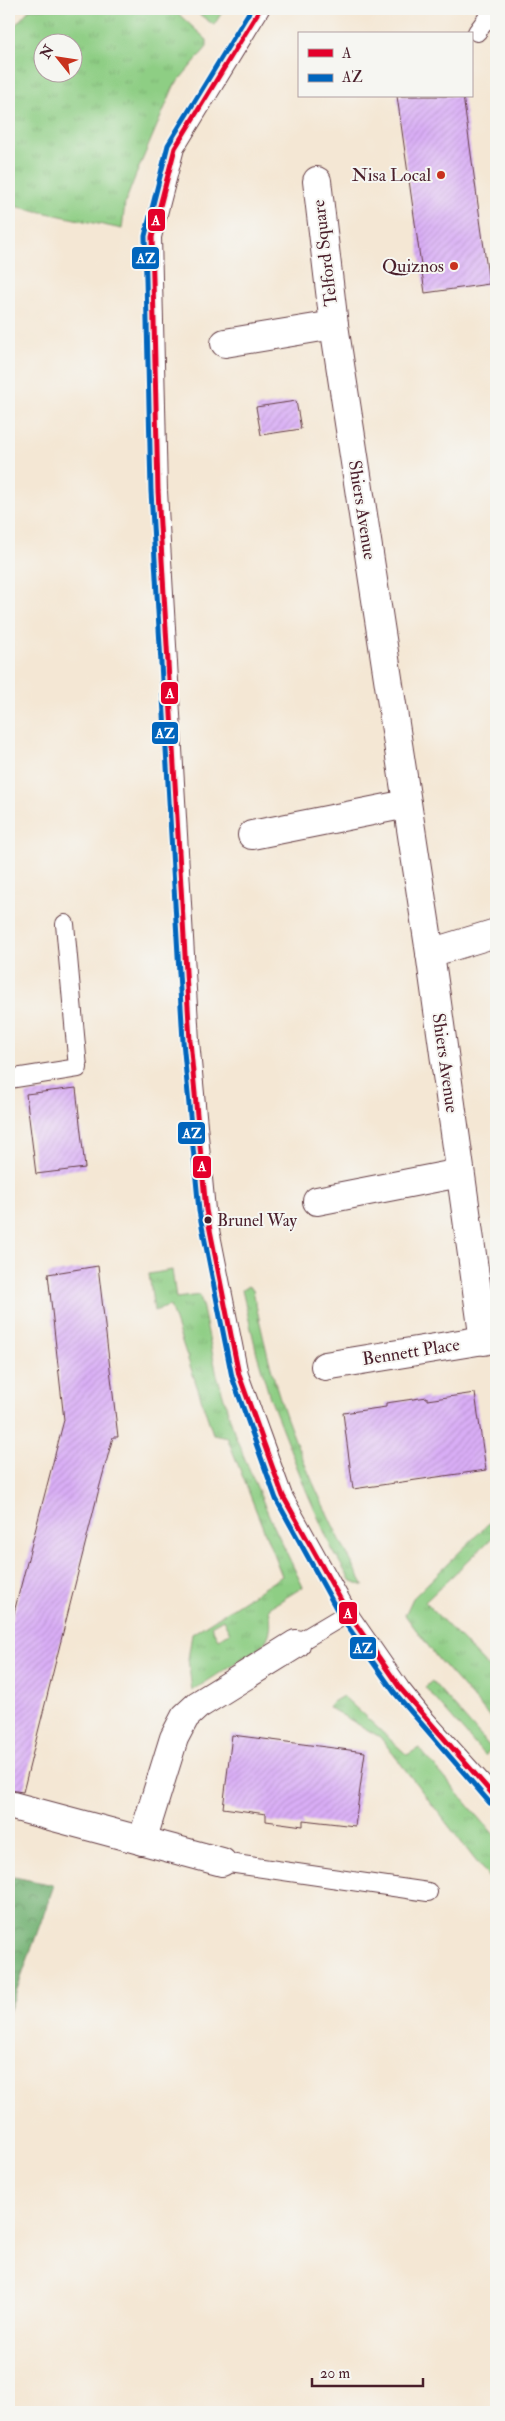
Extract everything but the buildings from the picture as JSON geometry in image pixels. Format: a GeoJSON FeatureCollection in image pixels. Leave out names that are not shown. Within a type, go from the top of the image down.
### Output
{"type":"FeatureCollection","features":[{"type":"Feature","properties":{"kind":"street","name":"Telford Square"},"geometry":{"type":"LineString","coordinates":[[316,181],[334,325]]}},
{"type":"Feature","properties":{"kind":"street"},"geometry":{"type":"LineString","coordinates":[[225,343],[334,325]]}},
{"type":"Feature","properties":{"kind":"street","name":"Shiers Avenue"},"geometry":{"type":"LineString","coordinates":[[334,325],[430,952],[460,1173],[490,1339]]}},
{"type":"Feature","properties":{"kind":"street"},"geometry":{"type":"LineString","coordinates":[[252,835],[407,804]]}},
{"type":"Feature","properties":{"kind":"street"},"geometry":{"type":"LineString","coordinates":[[430,952],[496,933]]}},
{"type":"Feature","properties":{"kind":"street"},"geometry":{"type":"LineString","coordinates":[[317,1201],[460,1173]]}},
{"type":"Feature","properties":{"kind":"street","name":"Bennett Place"},"geometry":{"type":"LineString","coordinates":[[325,1366],[490,1339]]}},
{"type":"Feature","properties":{"kind":"street"},"geometry":{"type":"LineString","coordinates":[[142,1841],[174,1738],[185,1718],[198,1705],[296,1644]]}},
{"type":"Feature","properties":{"kind":"street"},"geometry":{"type":"LineString","coordinates":[[9,1805],[222,1862]]}},
{"type":"Feature","properties":{"kind":"lane"},"geometry":{"type":"LineString","coordinates":[[260,9],[174,148],[152,237],[158,491],[190,1041],[206,1210],[239,1375],[284,1496],[348,1613],[424,1718],[496,1798]]}},
{"type":"Feature","properties":{"kind":"lane"},"geometry":{"type":"LineString","coordinates":[[477,32],[494,9]]}},
{"type":"Feature","properties":{"kind":"lane"},"geometry":{"type":"LineString","coordinates":[[9,1080],[78,1068],[65,924]]}},
{"type":"Feature","properties":{"kind":"lane"},"geometry":{"type":"LineString","coordinates":[[296,1644],[348,1613]]}},
{"type":"Feature","properties":{"kind":"lane"},"geometry":{"type":"LineString","coordinates":[[222,1862],[428,1892]]}},
{"type":"Feature","properties":{"kind":"green space"},"geometry":{"type":"Polygon","coordinates":[[[30,9],[173,9],[207,40],[207,47],[174,86],[125,203],[122,229],[9,205],[9,32],[30,9]]]}},
{"type":"Feature","properties":{"kind":"green space"},"geometry":{"type":"Polygon","coordinates":[[[192,9],[224,9],[214,25],[192,9]]]}},
{"type":"Feature","properties":{"kind":"green space"},"geometry":{"type":"Polygon","coordinates":[[[172,1270],[176,1298],[200,1295],[217,1375],[236,1438],[270,1518],[303,1587],[269,1608],[270,1631],[263,1645],[192,1691],[188,1659],[192,1634],[282,1576],[227,1437],[213,1434],[170,1306],[154,1311],[149,1274],[172,1270]],[[223,1619],[211,1626],[218,1639],[230,1633],[223,1619]]]}},
{"type":"Feature","properties":{"kind":"green space"},"geometry":{"type":"Polygon","coordinates":[[[248,1286],[253,1290],[272,1371],[295,1440],[322,1504],[364,1586],[350,1580],[332,1549],[306,1490],[270,1398],[257,1354],[242,1290],[248,1286]]]}},
{"type":"Feature","properties":{"kind":"green space"},"geometry":{"type":"Polygon","coordinates":[[[496,1516],[496,1534],[425,1602],[496,1675],[496,1724],[438,1659],[405,1615],[413,1598],[496,1516]]]}},
{"type":"Feature","properties":{"kind":"green space"},"geometry":{"type":"Polygon","coordinates":[[[432,1681],[491,1748],[485,1756],[425,1687],[432,1681]]]}},
{"type":"Feature","properties":{"kind":"green space"},"geometry":{"type":"Polygon","coordinates":[[[343,1696],[407,1755],[419,1748],[496,1837],[496,1887],[380,1737],[328,1707],[343,1696]]]}},
{"type":"Feature","properties":{"kind":"green space"},"geometry":{"type":"Polygon","coordinates":[[[9,1876],[54,1885],[9,2012],[9,1876]]]}},
{"type":"Feature","properties":{"kind":"transit line","name":"AZ"},"geometry":{"type":"LineString","coordinates":[[251,9],[168,145],[145,236],[151,491],[183,1041],[199,1211],[232,1377],[276,1499],[341,1617],[394,1692],[490,1803]]}},
{"type":"Feature","properties":{"kind":"transit line","name":"A"},"geometry":{"type":"LineString","coordinates":[[260,9],[175,148],[152,237],[158,491],[190,1041],[206,1210],[239,1375],[283,1496],[348,1613],[400,1688],[496,1798]]}},
{"type":"Feature","properties":{"kind":"place","name":"Nisa Local"},"geometry":{"type":"Point","coordinates":[441,175]}},
{"type":"Feature","properties":{"kind":"place","name":"Quiznos"},"geometry":{"type":"Point","coordinates":[454,266]}},
{"type":"Feature","properties":{"kind":"place","name":"Brunel Way"},"geometry":{"type":"Point","coordinates":[208,1220]}}]}
